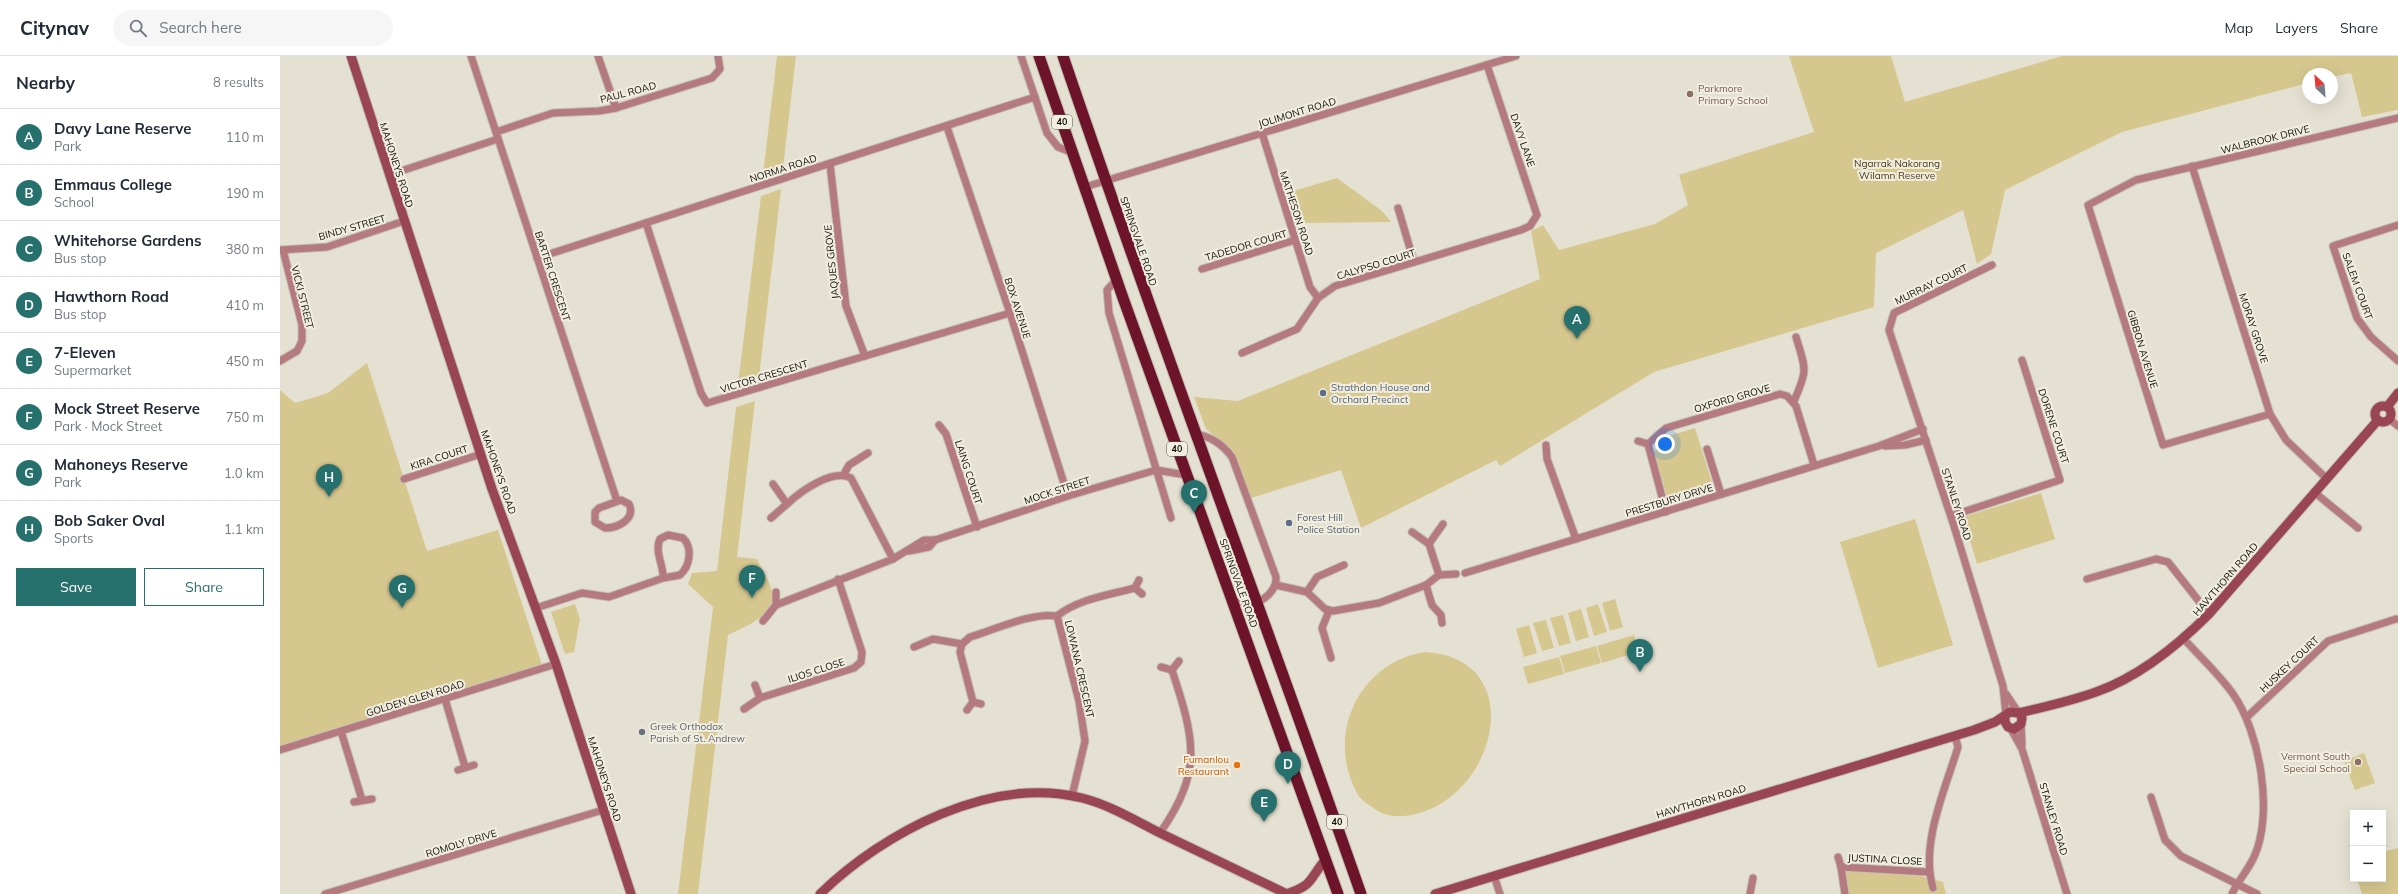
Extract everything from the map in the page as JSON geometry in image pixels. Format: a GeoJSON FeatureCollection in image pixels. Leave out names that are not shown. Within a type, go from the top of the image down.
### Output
{"type":"FeatureCollection","features":[{"type":"Feature","properties":{"kind":"highway","name":"SPRINGVALE ROAD"},"geometry":{"type":"LineString","coordinates":[[1039,56],[1116,280],[1338,894]]}},
{"type":"Feature","properties":{"kind":"highway","name":"SPRINGVALE ROAD"},"geometry":{"type":"LineString","coordinates":[[1063,56],[1195,434],[1334,813],[1361,894]]}},
{"type":"Feature","properties":{"kind":"main road","name":"MAHONEYS ROAD"},"geometry":{"type":"LineString","coordinates":[[351,56],[481,454],[556,664],[631,894]]}},
{"type":"Feature","properties":{"kind":"main road"},"geometry":{"type":"LineString","coordinates":[[2387,407],[2398,394]]}},
{"type":"Feature","properties":{"kind":"main road"},"geometry":{"type":"LineString","coordinates":[[2382,406],[2387,407],[2391,411],[2389,419],[2385,422],[2378,420],[2375,416],[2377,408],[2382,406]]}},
{"type":"Feature","properties":{"kind":"main road","name":"HAWTHORN ROAD"},"geometry":{"type":"LineString","coordinates":[[2021,724],[2029,717],[2053,706],[2097,692],[2131,675],[2184,638],[2209,614],[2378,420]]}},
{"type":"Feature","properties":{"kind":"main road","name":"HAWTHORN ROAD"},"geometry":{"type":"LineString","coordinates":[[2018,712],[2053,706]]}},
{"type":"Feature","properties":{"kind":"main road"},"geometry":{"type":"LineString","coordinates":[[2010,712],[2018,712],[2022,718],[2021,724],[2011,728],[2006,725],[2006,715],[2010,712]]}},
{"type":"Feature","properties":{"kind":"main road","name":"HAWTHORN ROAD"},"geometry":{"type":"LineString","coordinates":[[1435,894],[1955,736],[1974,730],[2006,715]]}},
{"type":"Feature","properties":{"kind":"main road","name":"HAWTHORN ROAD"},"geometry":{"type":"LineString","coordinates":[[1974,730],[1997,727],[2011,728]]}},
{"type":"Feature","properties":{"kind":"main road"},"geometry":{"type":"LineString","coordinates":[[820,894],[846,871],[876,849],[915,827],[944,814],[1008,795],[1047,793],[1072,796],[1107,806],[1286,894],[1301,890],[1309,884],[1326,860]]}},
{"type":"Feature","properties":{"kind":"street","name":"BARTER CRESCENT"},"geometry":{"type":"LineString","coordinates":[[471,56],[617,502]]}},
{"type":"Feature","properties":{"kind":"street"},"geometry":{"type":"LineString","coordinates":[[598,56],[616,108]]}},
{"type":"Feature","properties":{"kind":"street","name":"PAUL ROAD"},"geometry":{"type":"LineString","coordinates":[[389,175],[497,136],[553,113],[598,111],[616,108],[712,78],[718,74],[720,63],[718,56]]}},
{"type":"Feature","properties":{"kind":"street"},"geometry":{"type":"LineString","coordinates":[[1021,56],[1051,140],[1060,149],[1073,153]]}},
{"type":"Feature","properties":{"kind":"street","name":"JOLIMONT ROAD"},"geometry":{"type":"LineString","coordinates":[[1085,187],[1516,56]]}},
{"type":"Feature","properties":{"kind":"street","name":"DAVY LANE"},"geometry":{"type":"LineString","coordinates":[[1487,65],[1537,216],[1533,221]]}},
{"type":"Feature","properties":{"kind":"street","name":"NORMA ROAD"},"geometry":{"type":"LineString","coordinates":[[537,258],[947,127],[1035,97]]}},
{"type":"Feature","properties":{"kind":"street","name":"WALBROOK DRIVE"},"geometry":{"type":"LineString","coordinates":[[2136,180],[2398,118]]}},
{"type":"Feature","properties":{"kind":"street","name":"BOX AVENUE"},"geometry":{"type":"LineString","coordinates":[[947,127],[1010,313],[1068,496]]}},
{"type":"Feature","properties":{"kind":"street","name":"MATHESON ROAD"},"geometry":{"type":"LineString","coordinates":[[1262,133],[1310,287],[1318,298]]}},
{"type":"Feature","properties":{"kind":"street","name":"JAQUES GROVE"},"geometry":{"type":"LineString","coordinates":[[830,164],[846,306],[865,356]]}},
{"type":"Feature","properties":{"kind":"street","name":"MORAY GROVE"},"geometry":{"type":"LineString","coordinates":[[2192,166],[2270,414],[2286,440],[2326,478]]}},
{"type":"Feature","properties":{"kind":"street","name":"GIBBON AVENUE"},"geometry":{"type":"LineString","coordinates":[[2136,180],[2088,205],[2163,445],[2270,414]]}},
{"type":"Feature","properties":{"kind":"street"},"geometry":{"type":"LineString","coordinates":[[1398,208],[1414,262]]}},
{"type":"Feature","properties":{"kind":"street","name":"BINDY STREET"},"geometry":{"type":"LineString","coordinates":[[282,250],[327,246],[404,221]]}},
{"type":"Feature","properties":{"kind":"street","name":"CALYPSO COURT"},"geometry":{"type":"LineString","coordinates":[[1242,354],[1297,329],[1318,298],[1335,286],[1521,230],[1530,226],[1533,221]]}},
{"type":"Feature","properties":{"kind":"street","name":"VICTOR CRESCENT"},"geometry":{"type":"LineString","coordinates":[[646,223],[701,394],[707,404],[1010,313]]}},
{"type":"Feature","properties":{"kind":"street","name":"SALEM COURT"},"geometry":{"type":"LineString","coordinates":[[2398,225],[2333,246],[2360,323],[2371,337],[2398,361]]}},
{"type":"Feature","properties":{"kind":"street","name":"TADEDOR COURT"},"geometry":{"type":"LineString","coordinates":[[1202,269],[1295,240]]}},
{"type":"Feature","properties":{"kind":"street","name":"VICKI STREET"},"geometry":{"type":"LineString","coordinates":[[280,361],[297,351],[302,341],[303,331],[282,250]]}},
{"type":"Feature","properties":{"kind":"street","name":"MURRAY COURT"},"geometry":{"type":"LineString","coordinates":[[1889,330],[1894,313],[1992,265]]}},
{"type":"Feature","properties":{"kind":"street"},"geometry":{"type":"LineString","coordinates":[[1116,280],[1107,290],[1108,310],[1171,518]]}},
{"type":"Feature","properties":{"kind":"street","name":"STANLEY ROAD"},"geometry":{"type":"LineString","coordinates":[[1889,330],[1951,516],[2003,686],[2006,715]]}},
{"type":"Feature","properties":{"kind":"street"},"geometry":{"type":"LineString","coordinates":[[1796,337],[1806,367],[1805,374],[1794,401],[1814,465]]}},
{"type":"Feature","properties":{"kind":"street","name":"DORENE COURT"},"geometry":{"type":"LineString","coordinates":[[1951,516],[2060,480],[2022,360]]}},
{"type":"Feature","properties":{"kind":"street","name":"OXFORD GROVE"},"geometry":{"type":"LineString","coordinates":[[1648,444],[1666,428],[1780,394],[1787,396],[1794,401]]}},
{"type":"Feature","properties":{"kind":"street"},"geometry":{"type":"LineString","coordinates":[[2389,419],[2398,426]]}},
{"type":"Feature","properties":{"kind":"street","name":"LAING COURT"},"geometry":{"type":"LineString","coordinates":[[939,426],[946,434],[977,528]]}},
{"type":"Feature","properties":{"kind":"street","name":"PRESTBURY DRIVE"},"geometry":{"type":"LineString","coordinates":[[1465,573],[1879,446],[1923,429]]}},
{"type":"Feature","properties":{"kind":"street"},"geometry":{"type":"LineString","coordinates":[[1195,434],[1206,436],[1221,445],[1232,457],[1275,573],[1276,584],[1267,596],[1257,602],[1248,603],[1232,600]]}},
{"type":"Feature","properties":{"kind":"street","name":"PRESTBURY DRIVE"},"geometry":{"type":"LineString","coordinates":[[1879,446],[1905,445],[1926,440]]}},
{"type":"Feature","properties":{"kind":"street"},"geometry":{"type":"LineString","coordinates":[[1638,441],[1648,444],[1666,512]]}},
{"type":"Feature","properties":{"kind":"street"},"geometry":{"type":"LineString","coordinates":[[1546,445],[1547,459],[1576,539]]}},
{"type":"Feature","properties":{"kind":"street"},"geometry":{"type":"LineString","coordinates":[[1707,450],[1721,494]]}},
{"type":"Feature","properties":{"kind":"street"},"geometry":{"type":"LineString","coordinates":[[844,474],[849,465],[868,453]]}},
{"type":"Feature","properties":{"kind":"street","name":"KIRA COURT"},"geometry":{"type":"LineString","coordinates":[[404,479],[481,454]]}},
{"type":"Feature","properties":{"kind":"street","name":"MOCK STREET"},"geometry":{"type":"LineString","coordinates":[[776,604],[893,559],[909,551],[920,551],[929,547],[935,540],[977,528],[1068,496],[1156,470],[1186,475]]}},
{"type":"Feature","properties":{"kind":"street"},"geometry":{"type":"LineString","coordinates":[[771,518],[808,487],[833,476],[844,474],[851,478],[893,559]]}},
{"type":"Feature","properties":{"kind":"street"},"geometry":{"type":"LineString","coordinates":[[773,484],[787,504]]}},
{"type":"Feature","properties":{"kind":"street"},"geometry":{"type":"LineString","coordinates":[[2314,492],[2358,528]]}},
{"type":"Feature","properties":{"kind":"street"},"geometry":{"type":"LineString","coordinates":[[621,500],[629,504],[631,513],[628,519],[613,528],[600,526],[595,522],[595,512],[599,508],[617,502],[621,500]]}},
{"type":"Feature","properties":{"kind":"street"},"geometry":{"type":"LineString","coordinates":[[1429,544],[1443,524]]}},
{"type":"Feature","properties":{"kind":"street"},"geometry":{"type":"LineString","coordinates":[[1412,532],[1429,544],[1439,576]]}},
{"type":"Feature","properties":{"kind":"street"},"geometry":{"type":"LineString","coordinates":[[536,608],[582,593],[609,597],[663,578],[680,575],[685,571],[690,549],[683,538],[668,535],[660,539],[657,546],[664,570],[663,578]]}},
{"type":"Feature","properties":{"kind":"street"},"geometry":{"type":"LineString","coordinates":[[2087,579],[2156,559],[2168,562],[2209,614]]}},
{"type":"Feature","properties":{"kind":"street"},"geometry":{"type":"LineString","coordinates":[[1307,592],[1317,577],[1344,565]]}},
{"type":"Feature","properties":{"kind":"street"},"geometry":{"type":"LineString","coordinates":[[1328,611],[1369,605],[1426,585],[1439,576],[1456,574]]}},
{"type":"Feature","properties":{"kind":"street","name":"ILIOS CLOSE"},"geometry":{"type":"LineString","coordinates":[[744,709],[760,698],[854,668],[861,662],[862,652],[838,579]]}},
{"type":"Feature","properties":{"kind":"street"},"geometry":{"type":"LineString","coordinates":[[973,702],[960,652],[962,644],[970,637],[1029,619],[1048,615],[1057,616],[1066,609],[1077,604],[1135,588],[1139,580]]}},
{"type":"Feature","properties":{"kind":"street"},"geometry":{"type":"LineString","coordinates":[[1276,584],[1307,592],[1328,611]]}},
{"type":"Feature","properties":{"kind":"street"},"geometry":{"type":"LineString","coordinates":[[1426,585],[1432,605],[1441,615],[1442,623]]}},
{"type":"Feature","properties":{"kind":"street"},"geometry":{"type":"LineString","coordinates":[[1135,588],[1142,594]]}},
{"type":"Feature","properties":{"kind":"street"},"geometry":{"type":"LineString","coordinates":[[764,621],[776,604],[776,592]]}},
{"type":"Feature","properties":{"kind":"street"},"geometry":{"type":"LineString","coordinates":[[1328,611],[1322,628],[1331,658]]}},
{"type":"Feature","properties":{"kind":"street","name":"LOWANA CRESCENT"},"geometry":{"type":"LineString","coordinates":[[1057,616],[1079,701],[1085,741],[1072,796]]}},
{"type":"Feature","properties":{"kind":"street","name":"HUSKEY COURT"},"geometry":{"type":"LineString","coordinates":[[2247,717],[2328,641],[2396,620]]}},
{"type":"Feature","properties":{"kind":"street"},"geometry":{"type":"LineString","coordinates":[[2184,638],[2232,693],[2247,717],[2260,768],[2264,795],[2262,823],[2254,857],[2236,884],[2232,894]]}},
{"type":"Feature","properties":{"kind":"street"},"geometry":{"type":"LineString","coordinates":[[914,647],[934,639],[962,644]]}},
{"type":"Feature","properties":{"kind":"street"},"geometry":{"type":"LineString","coordinates":[[1172,670],[1179,661]]}},
{"type":"Feature","properties":{"kind":"street","name":"GOLDEN GLEN ROAD"},"geometry":{"type":"LineString","coordinates":[[280,750],[556,664]]}},
{"type":"Feature","properties":{"kind":"street"},"geometry":{"type":"LineString","coordinates":[[1161,667],[1172,670]]}},
{"type":"Feature","properties":{"kind":"street"},"geometry":{"type":"LineString","coordinates":[[1160,832],[1186,788],[1191,758],[1190,729],[1172,670]]}},
{"type":"Feature","properties":{"kind":"street"},"geometry":{"type":"LineString","coordinates":[[755,685],[760,698]]}},
{"type":"Feature","properties":{"kind":"street","name":"STANLEY ROAD"},"geometry":{"type":"LineString","coordinates":[[2003,686],[2018,712]]}},
{"type":"Feature","properties":{"kind":"street"},"geometry":{"type":"LineString","coordinates":[[445,699],[465,767]]}},
{"type":"Feature","properties":{"kind":"street"},"geometry":{"type":"LineString","coordinates":[[973,702],[981,704]]}},
{"type":"Feature","properties":{"kind":"street"},"geometry":{"type":"LineString","coordinates":[[966,710],[973,702]]}},
{"type":"Feature","properties":{"kind":"street","name":"STANLEY ROAD"},"geometry":{"type":"LineString","coordinates":[[2021,724],[2022,749]]}},
{"type":"Feature","properties":{"kind":"street","name":"STANLEY ROAD"},"geometry":{"type":"LineString","coordinates":[[2011,728],[2022,749],[2067,894]]}},
{"type":"Feature","properties":{"kind":"street"},"geometry":{"type":"LineString","coordinates":[[341,731],[362,800]]}},
{"type":"Feature","properties":{"kind":"street"},"geometry":{"type":"LineString","coordinates":[[1933,888],[1928,872],[1929,845],[1958,747],[1955,736]]}},
{"type":"Feature","properties":{"kind":"street"},"geometry":{"type":"LineString","coordinates":[[458,770],[474,765]]}},
{"type":"Feature","properties":{"kind":"street"},"geometry":{"type":"LineString","coordinates":[[2151,797],[2165,840],[2181,856],[2257,894]]}},
{"type":"Feature","properties":{"kind":"street"},"geometry":{"type":"LineString","coordinates":[[354,802],[372,799]]}},
{"type":"Feature","properties":{"kind":"street","name":"ROMOLY DRIVE"},"geometry":{"type":"LineString","coordinates":[[325,894],[603,810]]}},
{"type":"Feature","properties":{"kind":"street","name":"JUSTINA CLOSE"},"geometry":{"type":"LineString","coordinates":[[1838,857],[1845,894]]}},
{"type":"Feature","properties":{"kind":"street","name":"JUSTINA CLOSE"},"geometry":{"type":"LineString","coordinates":[[1841,867],[1928,872]]}},
{"type":"Feature","properties":{"kind":"street"},"geometry":{"type":"LineString","coordinates":[[1494,876],[1500,894]]}},
{"type":"Feature","properties":{"kind":"street"},"geometry":{"type":"LineString","coordinates":[[1750,894],[1753,878]]}},
{"type":"Feature","properties":{"kind":"green space"},"geometry":{"type":"Polygon","coordinates":[[[777,56],[796,56],[783,168],[763,175],[777,56]]]}},
{"type":"Feature","properties":{"kind":"green space","name":"Ngarrak Nakorang Wilamn Reserve"},"geometry":{"type":"Polygon","coordinates":[[[1789,56],[1891,56],[1905,102],[2062,56],[2398,56],[2398,110],[2362,117],[2351,73],[2338,76],[2338,68],[2302,68],[2302,85],[2122,132],[2005,190],[1991,254],[1977,264],[1963,210],[1876,253],[1874,307],[1654,372],[1500,466],[1496,460],[1361,528],[1341,470],[1251,498],[1227,446],[1206,429],[1194,397],[1238,401],[1540,279],[1531,231],[1543,225],[1559,250],[1655,224],[1688,205],[1679,175],[1814,132],[1789,56]]]}},
{"type":"Feature","properties":{"kind":"green space"},"geometry":{"type":"Polygon","coordinates":[[[1337,178],[1382,211],[1391,222],[1299,223],[1290,192],[1337,178]]]}},
{"type":"Feature","properties":{"kind":"green space"},"geometry":{"type":"Polygon","coordinates":[[[781,189],[759,377],[738,385],[761,196],[781,189]]]}},
{"type":"Feature","properties":{"kind":"green space"},"geometry":{"type":"Polygon","coordinates":[[[367,363],[427,551],[498,530],[542,665],[280,746],[280,390],[295,403],[328,393],[367,363]]]}},
{"type":"Feature","properties":{"kind":"green space"},"geometry":{"type":"Polygon","coordinates":[[[755,401],[737,557],[757,559],[770,584],[772,601],[769,608],[758,620],[728,635],[698,894],[678,894],[713,607],[688,584],[692,573],[717,571],[736,407],[755,401]]]}},
{"type":"Feature","properties":{"kind":"green space"},"geometry":{"type":"Polygon","coordinates":[[[1695,428],[1713,486],[1668,500],[1654,452],[1662,438],[1695,428]]]}},
{"type":"Feature","properties":{"kind":"green space"},"geometry":{"type":"Polygon","coordinates":[[[2041,493],[2055,539],[1977,564],[1963,517],[2041,493]]]}},
{"type":"Feature","properties":{"kind":"green space"},"geometry":{"type":"Polygon","coordinates":[[[1915,519],[1953,645],[1878,668],[1840,542],[1915,519]]]}},
{"type":"Feature","properties":{"kind":"green space"},"geometry":{"type":"Polygon","coordinates":[[[1615,599],[1623,627],[1610,631],[1602,603],[1615,599]]]}},
{"type":"Feature","properties":{"kind":"green space"},"geometry":{"type":"Polygon","coordinates":[[[575,604],[580,619],[574,652],[565,654],[551,612],[575,604]]]}},
{"type":"Feature","properties":{"kind":"green space"},"geometry":{"type":"Polygon","coordinates":[[[1598,604],[1607,632],[1594,636],[1586,608],[1598,604]]]}},
{"type":"Feature","properties":{"kind":"green space"},"geometry":{"type":"Polygon","coordinates":[[[1581,609],[1589,637],[1576,641],[1568,613],[1581,609]]]}},
{"type":"Feature","properties":{"kind":"green space"},"geometry":{"type":"Polygon","coordinates":[[[1563,615],[1571,643],[1559,646],[1550,618],[1563,615]]]}},
{"type":"Feature","properties":{"kind":"green space"},"geometry":{"type":"Polygon","coordinates":[[[1546,620],[1554,648],[1542,651],[1533,623],[1546,620]]]}},
{"type":"Feature","properties":{"kind":"green space"},"geometry":{"type":"Polygon","coordinates":[[[1529,625],[1537,653],[1524,657],[1516,629],[1529,625]]]}},
{"type":"Feature","properties":{"kind":"green space"},"geometry":{"type":"Polygon","coordinates":[[[1634,635],[1638,652],[1602,663],[1597,646],[1634,635]]]}},
{"type":"Feature","properties":{"kind":"green space"},"geometry":{"type":"Polygon","coordinates":[[[1596,646],[1601,663],[1565,673],[1560,656],[1596,646]]]}},
{"type":"Feature","properties":{"kind":"green space"},"geometry":{"type":"Polygon","coordinates":[[[1425,652],[1458,660],[1479,677],[1489,701],[1490,728],[1482,756],[1467,781],[1444,802],[1416,814],[1401,816],[1387,815],[1367,804],[1357,793],[1348,771],[1345,748],[1347,726],[1354,704],[1366,686],[1382,670],[1402,659],[1425,652]]]}},
{"type":"Feature","properties":{"kind":"green space"},"geometry":{"type":"Polygon","coordinates":[[[1559,657],[1564,674],[1528,684],[1523,667],[1559,657]]]}},
{"type":"Feature","properties":{"kind":"green space"},"geometry":{"type":"Polygon","coordinates":[[[2364,753],[2375,783],[2355,790],[2344,761],[2364,753]]]}},
{"type":"Feature","properties":{"kind":"green space"},"geometry":{"type":"Polygon","coordinates":[[[2398,848],[2398,894],[2362,894],[2358,882],[2386,882],[2386,851],[2398,848]]]}},
{"type":"Feature","properties":{"kind":"green space"},"geometry":{"type":"Polygon","coordinates":[[[1845,870],[1920,876],[1943,882],[1946,894],[1849,894],[1845,870]]]}},
{"type":"Feature","properties":{"kind":"place","name":"Parkmore Primary School"},"geometry":{"type":"Point","coordinates":[1690,94]}},
{"type":"Feature","properties":{"kind":"place","name":"Davy Lane Reserve"},"geometry":{"type":"Point","coordinates":[1577,339]}},
{"type":"Feature","properties":{"kind":"place","name":"Strathdon House and Orchard Precinct"},"geometry":{"type":"Point","coordinates":[1323,393]}},
{"type":"Feature","properties":{"kind":"place","name":"Bob Saker Oval"},"geometry":{"type":"Point","coordinates":[329,497]}},
{"type":"Feature","properties":{"kind":"place","name":"Whitehorse Gardens"},"geometry":{"type":"Point","coordinates":[1194,513]}},
{"type":"Feature","properties":{"kind":"place","name":"Forest Hill Police Station"},"geometry":{"type":"Point","coordinates":[1289,523]}},
{"type":"Feature","properties":{"kind":"place","name":"Mock Street Reserve"},"geometry":{"type":"Point","coordinates":[752,598]}},
{"type":"Feature","properties":{"kind":"place","name":"Mahoneys Reserve"},"geometry":{"type":"Point","coordinates":[402,608]}},
{"type":"Feature","properties":{"kind":"place","name":"Emmaus College"},"geometry":{"type":"Point","coordinates":[1640,672]}},
{"type":"Feature","properties":{"kind":"place","name":"Greek Orthodox Parish of St. Andrew"},"geometry":{"type":"Point","coordinates":[642,732]}},
{"type":"Feature","properties":{"kind":"place","name":"Vermont South Special School"},"geometry":{"type":"Point","coordinates":[2358,762]}},
{"type":"Feature","properties":{"kind":"place","name":"Fumanlou Restaurant"},"geometry":{"type":"Point","coordinates":[1237,765]}},
{"type":"Feature","properties":{"kind":"place","name":"Hawthorn Road"},"geometry":{"type":"Point","coordinates":[1288,784]}},
{"type":"Feature","properties":{"kind":"place","name":"7-Eleven"},"geometry":{"type":"Point","coordinates":[1264,822]}}]}
